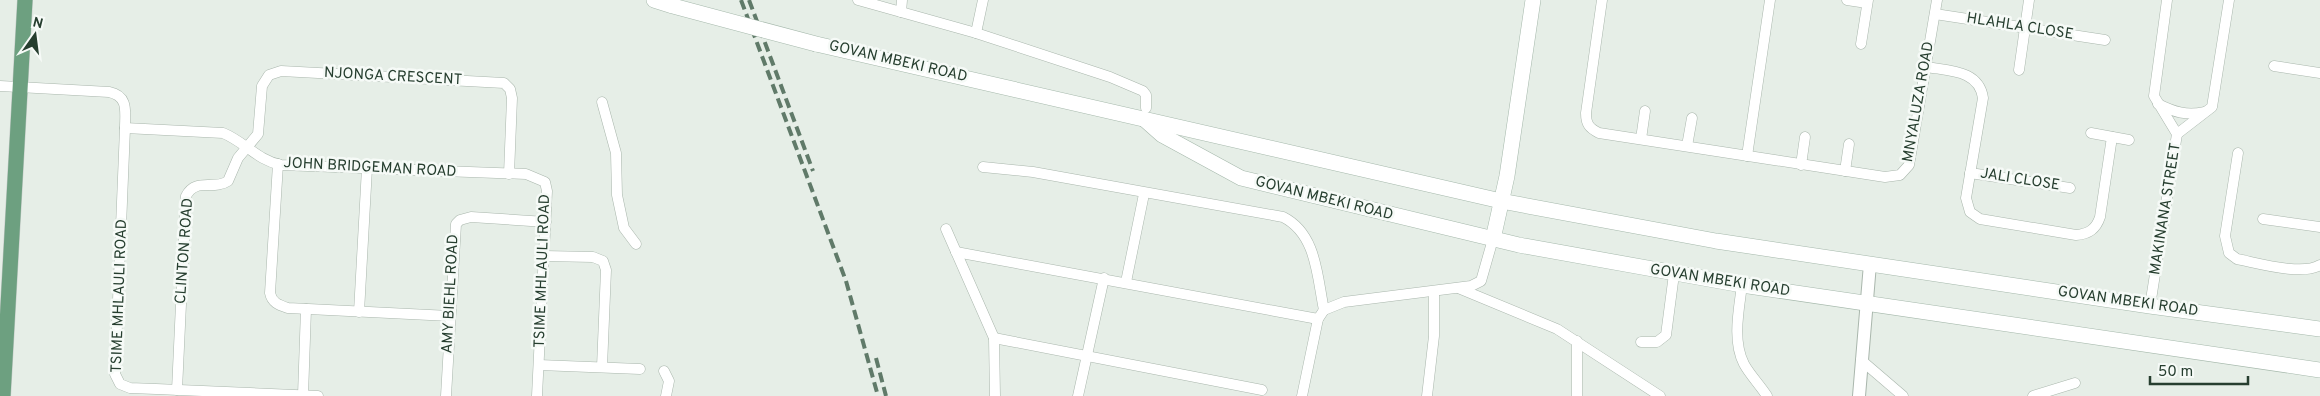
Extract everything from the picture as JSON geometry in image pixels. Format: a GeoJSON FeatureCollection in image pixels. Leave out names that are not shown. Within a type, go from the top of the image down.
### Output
{"type":"FeatureCollection","features":[{"type":"Feature","properties":{"kind":"main road"},"geometry":{"type":"LineString","coordinates":[[3,396],[25,0]]}},
{"type":"Feature","properties":{"kind":"main road","name":"GOVAN MBEKI ROAD"},"geometry":{"type":"LineString","coordinates":[[654,0],[816,44],[1145,113],[1501,201],[1683,236],[2150,306],[2320,329]]}},
{"type":"Feature","properties":{"kind":"main road"},"geometry":{"type":"LineString","coordinates":[[1493,239],[1516,112],[1533,0]]}},
{"type":"Feature","properties":{"kind":"main road","name":"GOVAN MBEKI ROAD"},"geometry":{"type":"LineString","coordinates":[[1145,113],[1162,135],[1242,178],[1493,239],[1674,274],[1742,285],[2320,370]]}},
{"type":"Feature","properties":{"kind":"street"},"geometry":{"type":"LineString","coordinates":[[858,0],[976,33],[1137,89],[1146,95],[1145,113]]}},
{"type":"Feature","properties":{"kind":"street"},"geometry":{"type":"LineString","coordinates":[[901,12],[902,0]]}},
{"type":"Feature","properties":{"kind":"street"},"geometry":{"type":"LineString","coordinates":[[976,33],[983,0]]}},
{"type":"Feature","properties":{"kind":"street","name":"MNYALUZA ROAD"},"geometry":{"type":"LineString","coordinates":[[1602,0],[1586,113],[1586,123],[1599,133],[1885,177],[1900,175],[1907,169],[1927,67],[1937,0]]}},
{"type":"Feature","properties":{"kind":"street"},"geometry":{"type":"LineString","coordinates":[[1747,156],[1770,0]]}},
{"type":"Feature","properties":{"kind":"street"},"geometry":{"type":"LineString","coordinates":[[1847,0],[1867,2],[1861,44]]}},
{"type":"Feature","properties":{"kind":"street"},"geometry":{"type":"LineString","coordinates":[[2019,70],[2029,0]]}},
{"type":"Feature","properties":{"kind":"street","name":"MAKINANA STREET"},"geometry":{"type":"LineString","coordinates":[[2150,306],[2177,134],[2154,96],[2154,84],[2167,0]]}},
{"type":"Feature","properties":{"kind":"street"},"geometry":{"type":"LineString","coordinates":[[2177,134],[2208,111],[2214,102],[2229,0]]}},
{"type":"Feature","properties":{"kind":"street","name":"HLAHLA CLOSE"},"geometry":{"type":"LineString","coordinates":[[1935,14],[2105,40]]}},
{"type":"Feature","properties":{"kind":"street"},"geometry":{"type":"LineString","coordinates":[[2274,66],[2320,73]]}},
{"type":"Feature","properties":{"kind":"street"},"geometry":{"type":"LineString","coordinates":[[1927,67],[1970,76],[1982,88],[1983,98],[1966,198],[1967,205],[1974,216],[2076,235],[2084,234],[2097,226],[2100,217],[2112,137]]}},
{"type":"Feature","properties":{"kind":"street","name":"NJONGA CRESCENT"},"geometry":{"type":"LineString","coordinates":[[246,148],[260,130],[264,80],[274,73],[499,82],[507,86],[511,93],[509,174]]}},
{"type":"Feature","properties":{"kind":"street"},"geometry":{"type":"LineString","coordinates":[[0,86],[115,93],[121,96],[124,101],[126,128]]}},
{"type":"Feature","properties":{"kind":"street"},"geometry":{"type":"LineString","coordinates":[[602,102],[616,153],[617,195],[624,228],[636,244]]}},
{"type":"Feature","properties":{"kind":"street"},"geometry":{"type":"LineString","coordinates":[[2158,104],[2181,113],[2193,114],[2208,111]]}},
{"type":"Feature","properties":{"kind":"street"},"geometry":{"type":"LineString","coordinates":[[1641,139],[1645,111]]}},
{"type":"Feature","properties":{"kind":"street"},"geometry":{"type":"LineString","coordinates":[[1687,146],[1692,118]]}},
{"type":"Feature","properties":{"kind":"street","name":"JOHN BRIDGEMAN ROAD"},"geometry":{"type":"LineString","coordinates":[[126,128],[223,133],[260,159],[278,164],[509,174]]}},
{"type":"Feature","properties":{"kind":"street","name":"TSIME MHLAULI ROAD"},"geometry":{"type":"LineString","coordinates":[[126,128],[115,374],[120,384],[130,388],[318,396]]}},
{"type":"Feature","properties":{"kind":"street"},"geometry":{"type":"LineString","coordinates":[[2091,133],[2130,140]]}},
{"type":"Feature","properties":{"kind":"street"},"geometry":{"type":"LineString","coordinates":[[1801,164],[1805,137]]}},
{"type":"Feature","properties":{"kind":"street"},"geometry":{"type":"LineString","coordinates":[[1845,171],[1849,144]]}},
{"type":"Feature","properties":{"kind":"street","name":"CLINTON ROAD"},"geometry":{"type":"LineString","coordinates":[[177,390],[186,196],[194,186],[201,184],[217,185],[228,181],[246,148]]}},
{"type":"Feature","properties":{"kind":"street"},"geometry":{"type":"LineString","coordinates":[[2238,153],[2225,236],[2228,253],[2237,259],[2302,270],[2313,269],[2320,265]]}},
{"type":"Feature","properties":{"kind":"street"},"geometry":{"type":"LineString","coordinates":[[278,164],[271,299],[276,304],[288,308],[450,316]]}},
{"type":"Feature","properties":{"kind":"street"},"geometry":{"type":"LineString","coordinates":[[983,167],[1033,172],[1144,194],[1277,215],[1290,221],[1306,238],[1310,247],[1324,310]]}},
{"type":"Feature","properties":{"kind":"street"},"geometry":{"type":"LineString","coordinates":[[359,312],[367,168]]}},
{"type":"Feature","properties":{"kind":"street","name":"JALI CLOSE"},"geometry":{"type":"LineString","coordinates":[[1970,173],[2070,188]]}},
{"type":"Feature","properties":{"kind":"street","name":"TSIME MHLAULI ROAD"},"geometry":{"type":"LineString","coordinates":[[509,174],[526,174],[545,182],[547,191],[538,396]]}},
{"type":"Feature","properties":{"kind":"street"},"geometry":{"type":"LineString","coordinates":[[1126,282],[1144,194]]}},
{"type":"Feature","properties":{"kind":"street","name":"AMY BIEHL ROAD"},"geometry":{"type":"LineString","coordinates":[[446,396],[456,224],[460,220],[471,217],[546,222]]}},
{"type":"Feature","properties":{"kind":"street"},"geometry":{"type":"LineString","coordinates":[[2263,219],[2320,227]]}},
{"type":"Feature","properties":{"kind":"street"},"geometry":{"type":"LineString","coordinates":[[946,229],[994,338],[995,396]]}},
{"type":"Feature","properties":{"kind":"street"},"geometry":{"type":"LineString","coordinates":[[1302,396],[1318,319],[1324,310],[1344,302],[1434,292],[1458,288],[1481,281],[1493,239]]}},
{"type":"Feature","properties":{"kind":"street"},"geometry":{"type":"LineString","coordinates":[[956,252],[1318,319]]}},
{"type":"Feature","properties":{"kind":"street"},"geometry":{"type":"LineString","coordinates":[[544,256],[593,257],[603,261],[606,270],[602,367]]}},
{"type":"Feature","properties":{"kind":"street"},"geometry":{"type":"LineString","coordinates":[[1859,396],[1870,264]]}},
{"type":"Feature","properties":{"kind":"street"},"geometry":{"type":"LineString","coordinates":[[1641,342],[1657,342],[1666,335],[1674,274]]}},
{"type":"Feature","properties":{"kind":"street"},"geometry":{"type":"LineString","coordinates":[[1078,396],[1104,278]]}},
{"type":"Feature","properties":{"kind":"street"},"geometry":{"type":"LineString","coordinates":[[1742,285],[1738,323],[1740,354],[1747,368],[1767,396]]}},
{"type":"Feature","properties":{"kind":"street"},"geometry":{"type":"LineString","coordinates":[[1458,288],[1478,298],[1549,325],[1577,341],[1660,396]]}},
{"type":"Feature","properties":{"kind":"street"},"geometry":{"type":"LineString","coordinates":[[1427,396],[1434,336],[1434,292]]}},
{"type":"Feature","properties":{"kind":"street"},"geometry":{"type":"LineString","coordinates":[[303,395],[306,309]]}},
{"type":"Feature","properties":{"kind":"street"},"geometry":{"type":"LineString","coordinates":[[994,338],[1262,390]]}},
{"type":"Feature","properties":{"kind":"street"},"geometry":{"type":"LineString","coordinates":[[1577,341],[1577,396]]}},
{"type":"Feature","properties":{"kind":"street"},"geometry":{"type":"LineString","coordinates":[[1861,360],[1903,396]]}},
{"type":"Feature","properties":{"kind":"street"},"geometry":{"type":"LineString","coordinates":[[539,365],[640,369]]}},
{"type":"Feature","properties":{"kind":"street"},"geometry":{"type":"LineString","coordinates":[[664,371],[669,381],[666,396]]}},
{"type":"Feature","properties":{"kind":"street"},"geometry":{"type":"LineString","coordinates":[[2033,396],[2075,383]]}},
{"type":"Feature","properties":{"kind":"railway"},"geometry":{"type":"LineString","coordinates":[[741,0],[846,281],[878,396]]}},
{"type":"Feature","properties":{"kind":"railway"},"geometry":{"type":"LineString","coordinates":[[749,0],[813,171]]}},
{"type":"Feature","properties":{"kind":"railway"},"geometry":{"type":"LineString","coordinates":[[876,358],[886,396]]}}]}
